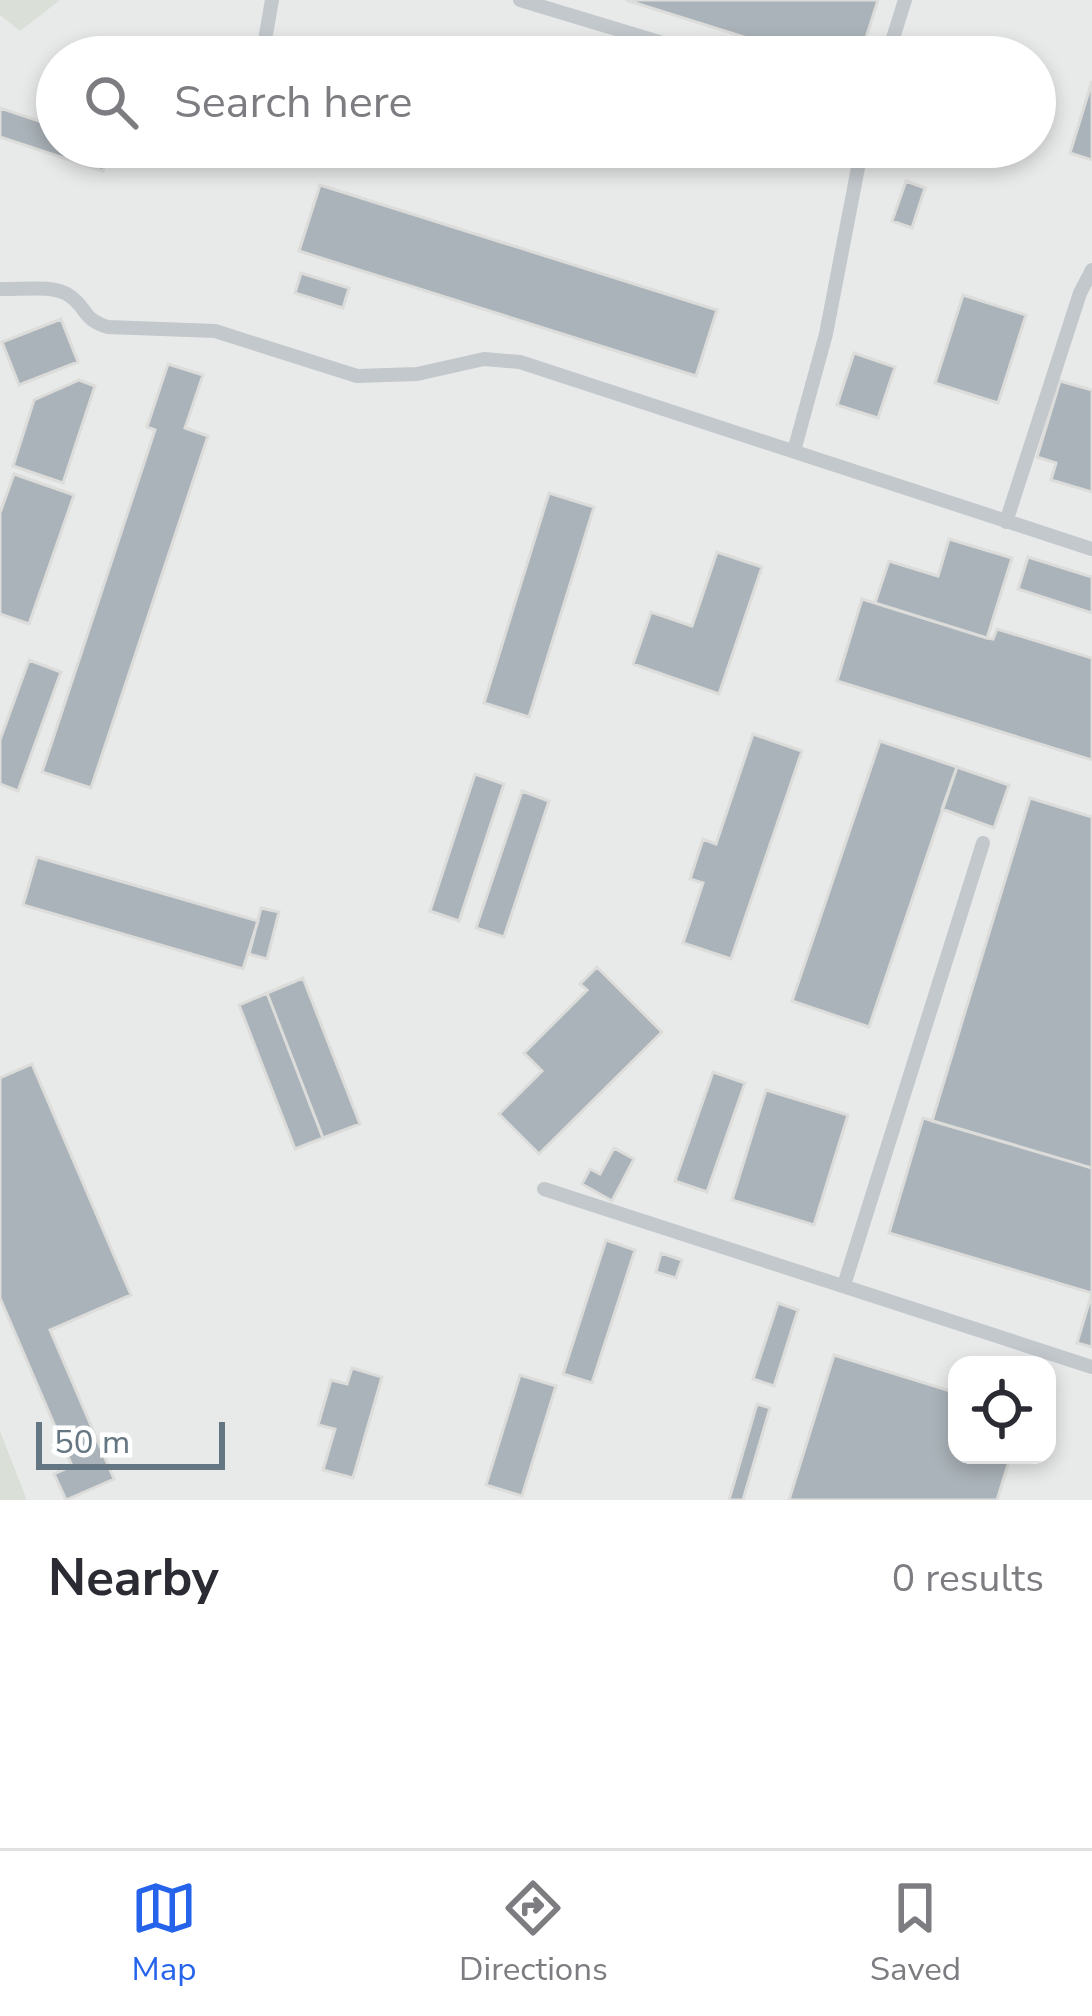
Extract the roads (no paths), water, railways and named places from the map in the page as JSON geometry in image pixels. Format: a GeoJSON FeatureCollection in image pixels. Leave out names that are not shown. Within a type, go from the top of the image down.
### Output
{"type":"FeatureCollection","features":[{"type":"Feature","properties":{"kind":"lane"},"geometry":{"type":"LineString","coordinates":[[266,36],[272,0]]}},
{"type":"Feature","properties":{"kind":"lane"},"geometry":{"type":"LineString","coordinates":[[520,0],[639,36]]}},
{"type":"Feature","properties":{"kind":"lane"},"geometry":{"type":"LineString","coordinates":[[894,36],[905,0]]}},
{"type":"Feature","properties":{"kind":"lane"},"geometry":{"type":"LineString","coordinates":[[794,451],[826,334],[858,168]]}},
{"type":"Feature","properties":{"kind":"lane"},"geometry":{"type":"LineString","coordinates":[[1006,522],[1080,293],[1092,270]]}},
{"type":"Feature","properties":{"kind":"lane"},"geometry":{"type":"LineString","coordinates":[[0,289],[59,290],[74,298],[91,322],[108,327],[215,331],[357,376],[417,374],[484,359],[520,362],[1092,549]]}},
{"type":"Feature","properties":{"kind":"lane"},"geometry":{"type":"LineString","coordinates":[[844,1285],[983,843]]}},
{"type":"Feature","properties":{"kind":"lane"},"geometry":{"type":"LineString","coordinates":[[544,1189],[1092,1367]]}}]}
